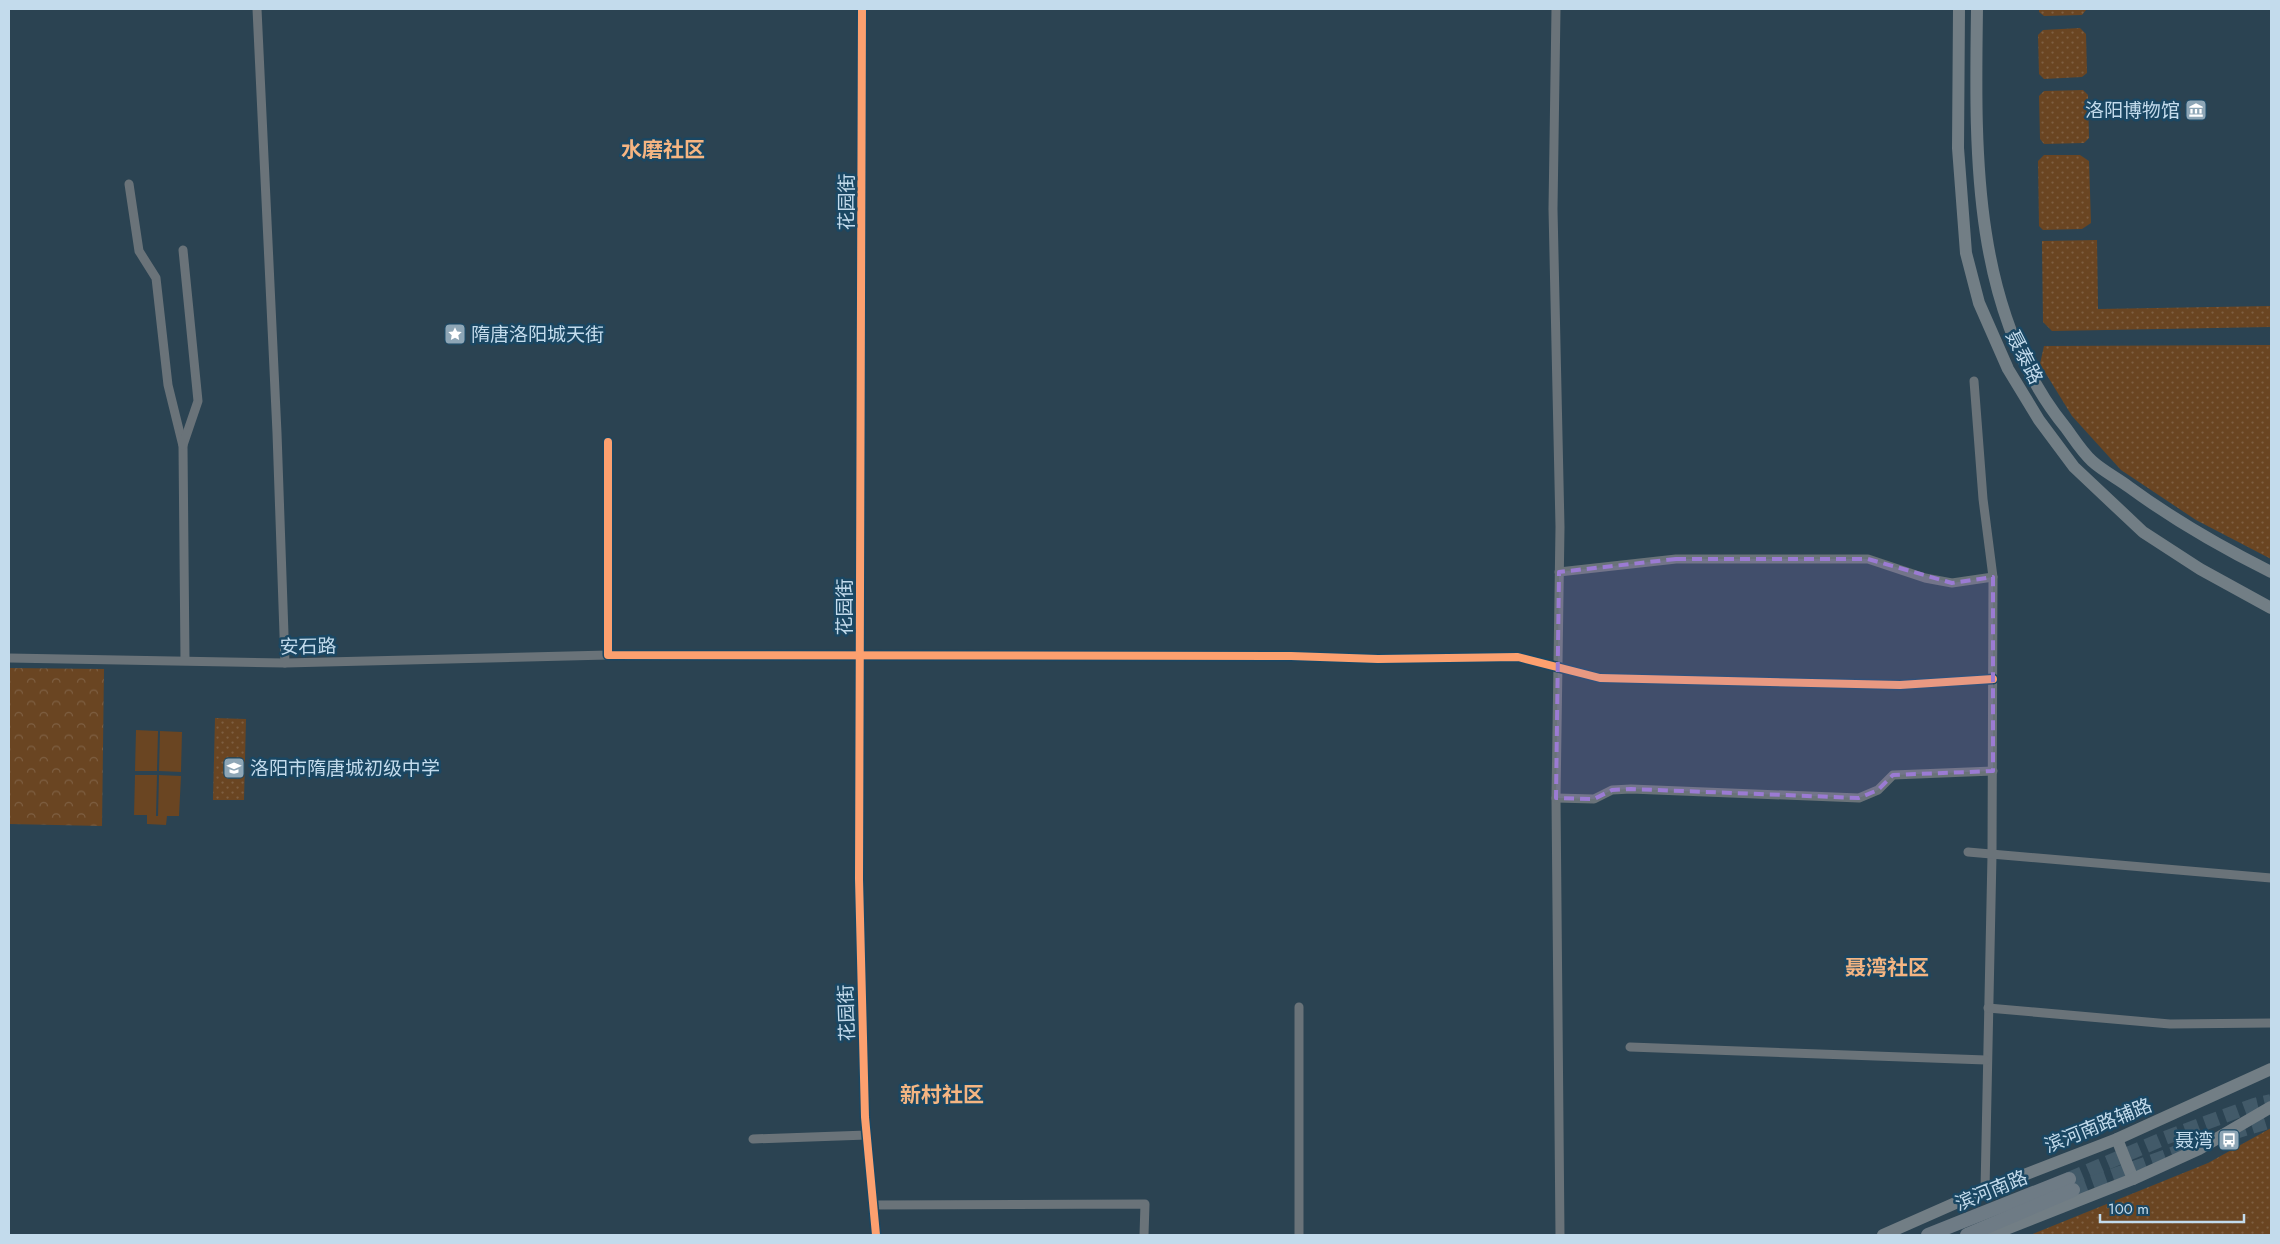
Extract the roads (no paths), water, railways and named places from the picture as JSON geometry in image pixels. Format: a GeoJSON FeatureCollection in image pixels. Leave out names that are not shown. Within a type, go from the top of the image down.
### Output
{"type":"FeatureCollection","features":[{"type":"Feature","properties":{"kind":"main road","name":"聂泰路"},"geometry":{"type":"LineString","coordinates":[[1958,9],[1958,148],[1966,253],[1979,303],[2008,369],[2039,420],[2074,467],[2143,532],[2200,569],[2271,608]]}},
{"type":"Feature","properties":{"kind":"main road","name":"聂泰路"},"geometry":{"type":"LineString","coordinates":[[1977,9],[1976,90],[1983,218],[2002,308],[2021,358],[2050,409],[2091,460],[2166,514],[2223,548],[2271,572]]}},
{"type":"Feature","properties":{"kind":"main road","name":"滨河南路辅路"},"geometry":{"type":"LineString","coordinates":[[1883,1235],[1985,1190],[2117,1139],[2271,1069]]}},
{"type":"Feature","properties":{"kind":"main road"},"geometry":{"type":"LineString","coordinates":[[1991,1235],[2133,1179],[2199,1149],[2271,1108]]}},
{"type":"Feature","properties":{"kind":"main road"},"geometry":{"type":"LineString","coordinates":[[2117,1139],[2133,1179]]}},
{"type":"Feature","properties":{"kind":"main road","name":"滨河南路"},"geometry":{"type":"LineString","coordinates":[[1928,1235],[2071,1185],[1967,1235]]}},
{"type":"Feature","properties":{"kind":"street"},"geometry":{"type":"LineString","coordinates":[[257,9],[277,423],[285,662]]}},
{"type":"Feature","properties":{"kind":"street","name":"花园街"},"geometry":{"type":"LineString","coordinates":[[862,9],[859,879],[867,1135],[876,1235]]}},
{"type":"Feature","properties":{"kind":"street"},"geometry":{"type":"LineString","coordinates":[[1556,9],[1553,209],[1559,572],[1556,798],[1560,1235]]}},
{"type":"Feature","properties":{"kind":"street"},"geometry":{"type":"LineString","coordinates":[[129,184],[139,251],[156,278],[168,385],[183,446],[184,660]]}},
{"type":"Feature","properties":{"kind":"street"},"geometry":{"type":"LineString","coordinates":[[183,250],[198,401],[183,446]]}},
{"type":"Feature","properties":{"kind":"street"},"geometry":{"type":"LineString","coordinates":[[1974,381],[1983,499],[1993,577],[1992,855],[1986,1060],[1985,1190]]}},
{"type":"Feature","properties":{"kind":"street"},"geometry":{"type":"LineString","coordinates":[[608,442],[608,655]]}},
{"type":"Feature","properties":{"kind":"street"},"geometry":{"type":"LineString","coordinates":[[1559,572],[1676,559],[1868,559],[1925,578],[1952,583],[1993,577]]}},
{"type":"Feature","properties":{"kind":"street","name":"安石路"},"geometry":{"type":"LineString","coordinates":[[9,658],[285,662],[608,655],[1291,656],[1378,660],[1518,656],[1558,665],[1600,678],[1900,685],[1993,679]]}},
{"type":"Feature","properties":{"kind":"street"},"geometry":{"type":"LineString","coordinates":[[1556,798],[1594,799],[1612,790],[1631,789],[1859,798],[1878,790],[1893,775],[1992,771]]}},
{"type":"Feature","properties":{"kind":"street"},"geometry":{"type":"LineString","coordinates":[[1968,852],[2271,878]]}},
{"type":"Feature","properties":{"kind":"street"},"geometry":{"type":"LineString","coordinates":[[1299,1007],[1299,1235]]}},
{"type":"Feature","properties":{"kind":"street"},"geometry":{"type":"LineString","coordinates":[[1988,1008],[2170,1024],[2271,1023]]}},
{"type":"Feature","properties":{"kind":"street"},"geometry":{"type":"LineString","coordinates":[[1630,1047],[1986,1060]]}},
{"type":"Feature","properties":{"kind":"street"},"geometry":{"type":"LineString","coordinates":[[753,1139],[867,1135]]}},
{"type":"Feature","properties":{"kind":"street"},"geometry":{"type":"LineString","coordinates":[[873,1205],[1145,1204],[1144,1235]]}},
{"type":"Feature","properties":{"kind":"tunnel"},"geometry":{"type":"LineString","coordinates":[[2069,1179],[2165,1138],[2254,1105],[2271,1101]]}},
{"type":"Feature","properties":{"kind":"tunnel"},"geometry":{"type":"LineString","coordinates":[[2232,1133],[2271,1121]]}},
{"type":"Feature","properties":{"kind":"tunnel"},"geometry":{"type":"LineString","coordinates":[[2073,1190],[2197,1145]]}},
{"type":"Feature","properties":{"kind":"place","name":"洛阳博物馆"},"geometry":{"type":"Point","coordinates":[2196,110]}},
{"type":"Feature","properties":{"kind":"place","name":"隋唐洛阳城天街"},"geometry":{"type":"Point","coordinates":[455,334]}},
{"type":"Feature","properties":{"kind":"place","name":"洛阳市隋唐城初级中学"},"geometry":{"type":"Point","coordinates":[234,768]}},
{"type":"Feature","properties":{"kind":"place","name":"聂湾"},"geometry":{"type":"Point","coordinates":[2229,1140]}},
{"type":"Feature","properties":{"kind":"district","name":"水磨社区"},"geometry":{"type":"Point","coordinates":[663,150]}},
{"type":"Feature","properties":{"kind":"district","name":"聂湾社区"},"geometry":{"type":"Point","coordinates":[1887,968]}},
{"type":"Feature","properties":{"kind":"district","name":"新村社区"},"geometry":{"type":"Point","coordinates":[942,1095]}}]}
